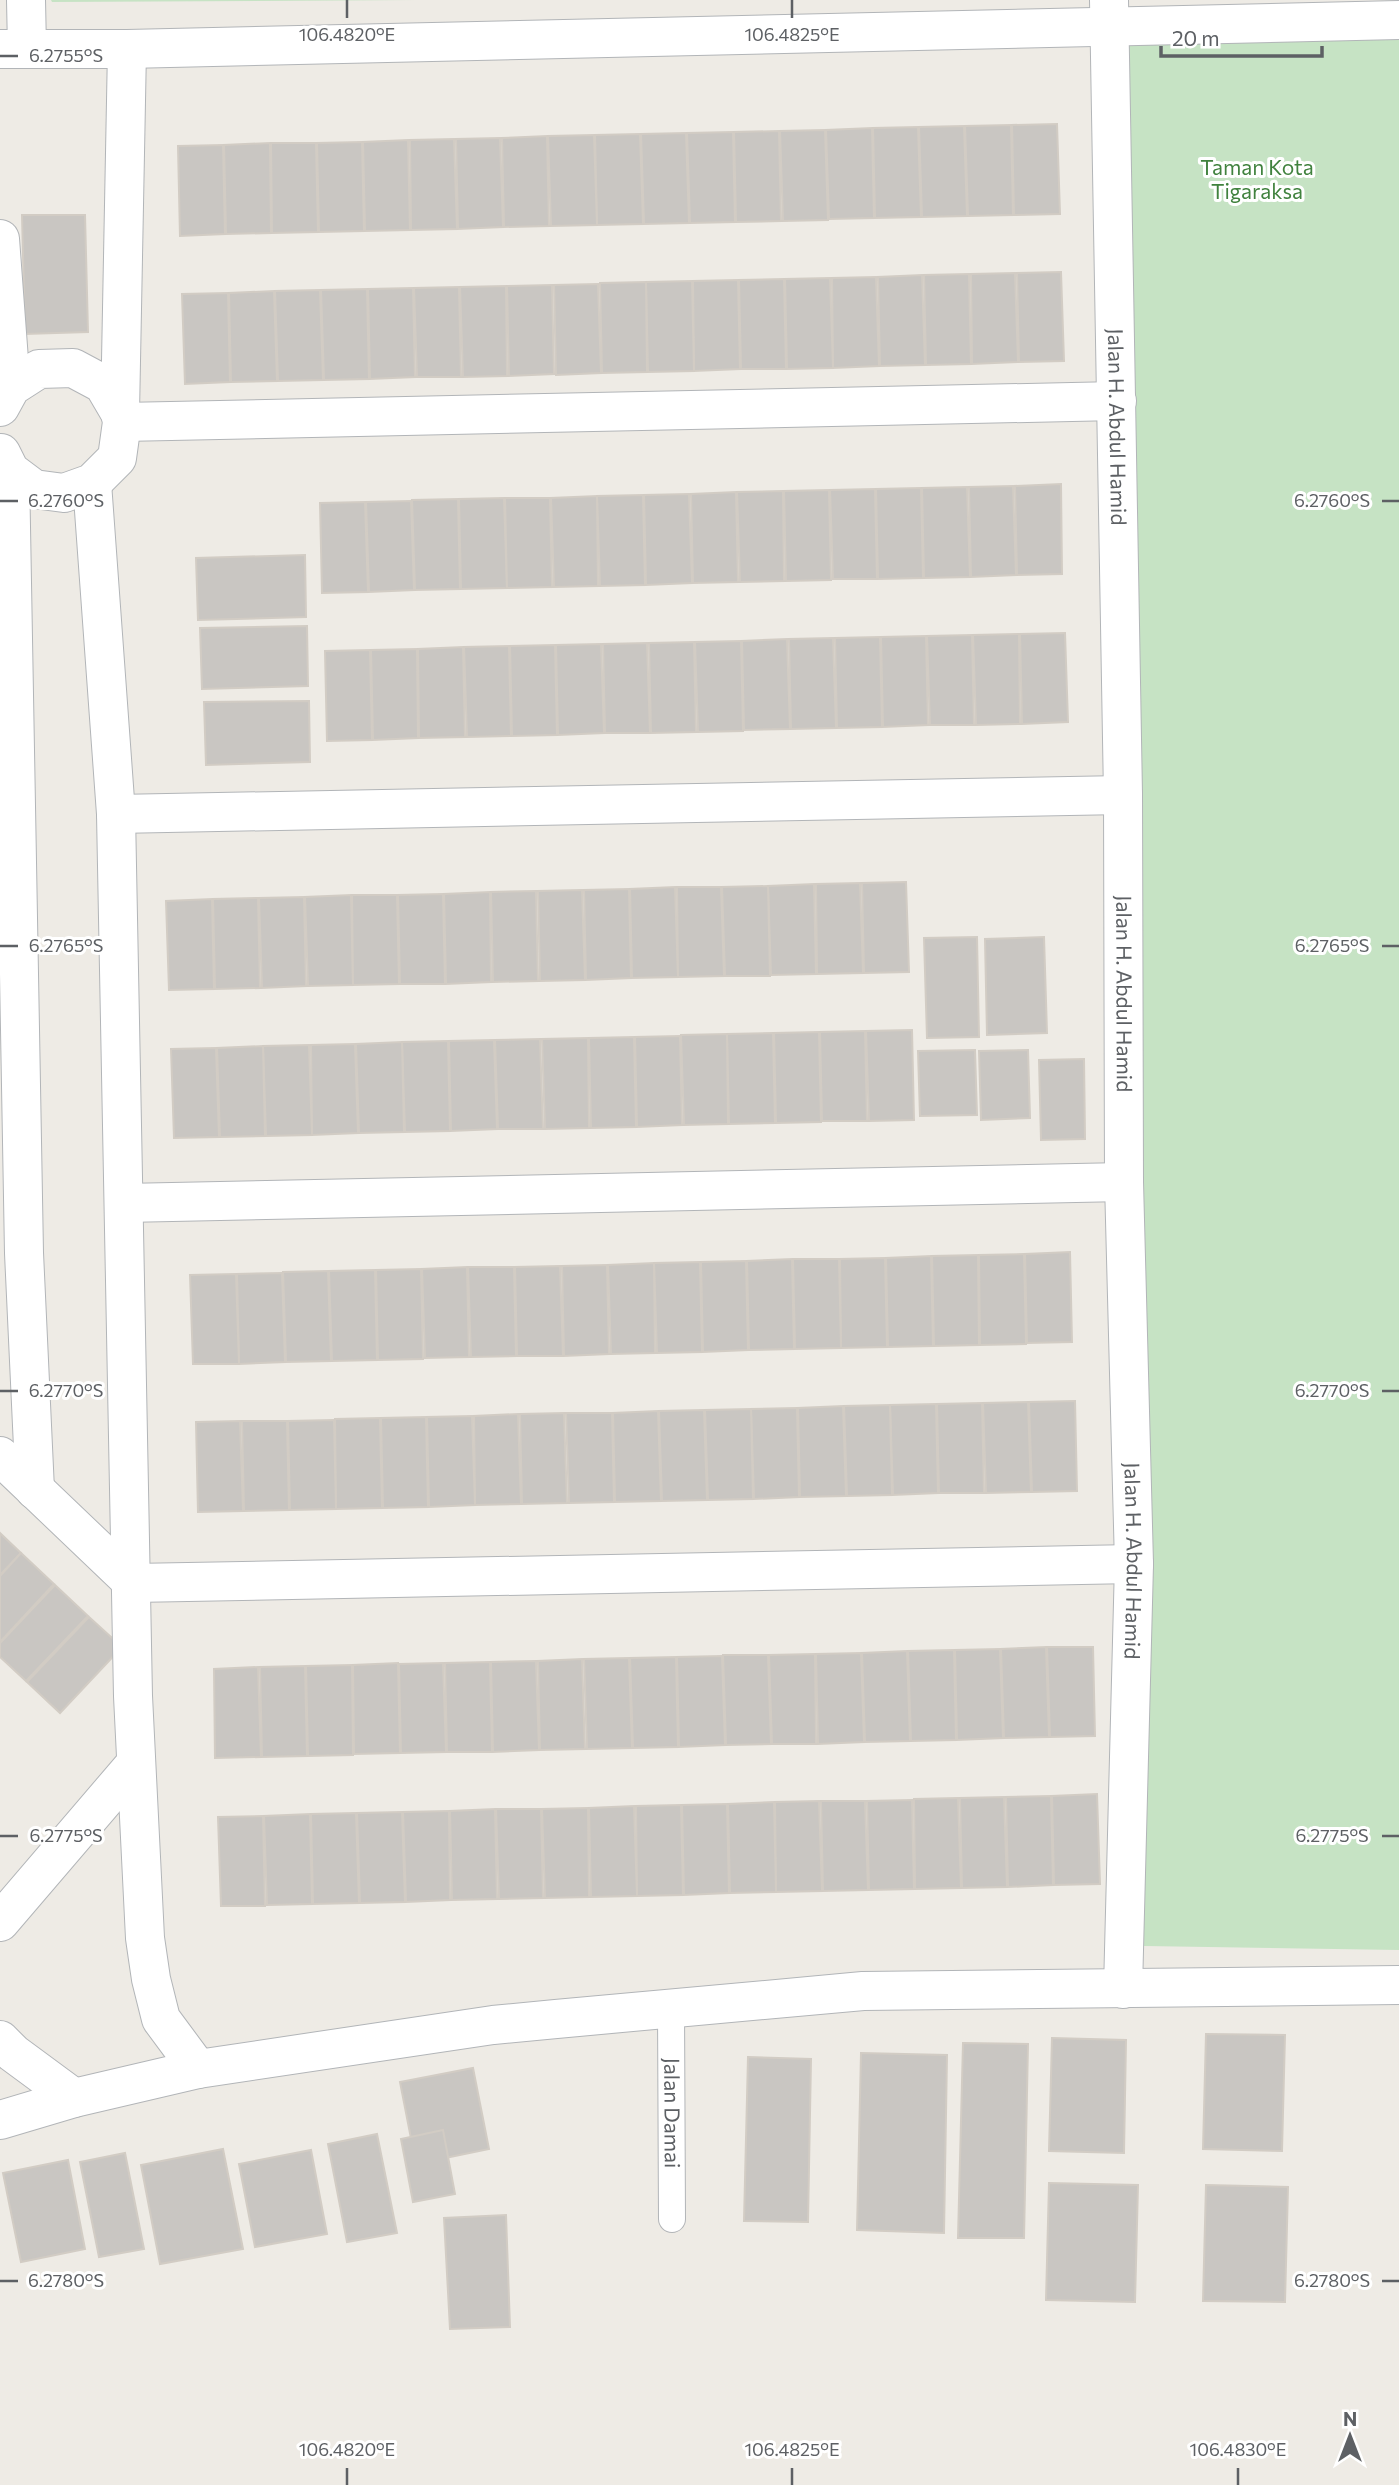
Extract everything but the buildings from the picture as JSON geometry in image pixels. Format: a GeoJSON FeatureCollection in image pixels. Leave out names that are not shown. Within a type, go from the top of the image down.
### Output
{"type":"FeatureCollection","features":[{"type":"Feature","properties":{"kind":"street"},"geometry":{"type":"LineString","coordinates":[[26,0],[13,48],[127,49],[1109,14],[1399,20]]}},
{"type":"Feature","properties":{"kind":"street","name":"Jalan H. Abdul Hamid"},"geometry":{"type":"LineString","coordinates":[[1109,14],[1118,401],[1124,1182],[1133,1564],[1123,1989]]}},
{"type":"Feature","properties":{"kind":"street"},"geometry":{"type":"LineString","coordinates":[[5,461],[34,489],[64,493],[93,483],[117,458],[121,417],[127,49]]}},
{"type":"Feature","properties":{"kind":"street"},"geometry":{"type":"LineString","coordinates":[[0,239],[5,397]]}},
{"type":"Feature","properties":{"kind":"street"},"geometry":{"type":"LineString","coordinates":[[5,397],[39,369],[73,368],[103,384],[121,417]]}},
{"type":"Feature","properties":{"kind":"street"},"geometry":{"type":"LineString","coordinates":[[121,417],[1118,401]]}},
{"type":"Feature","properties":{"kind":"street"},"geometry":{"type":"LineString","coordinates":[[5,461],[12,1253],[36,1490]]}},
{"type":"Feature","properties":{"kind":"street"},"geometry":{"type":"LineString","coordinates":[[93,483],[116,814],[136,1763],[145,1938],[161,2020],[198,2069]]}},
{"type":"Feature","properties":{"kind":"street"},"geometry":{"type":"LineString","coordinates":[[116,814],[1123,795]]}},
{"type":"Feature","properties":{"kind":"street"},"geometry":{"type":"LineString","coordinates":[[124,1203],[1124,1182]]}},
{"type":"Feature","properties":{"kind":"street"},"geometry":{"type":"LineString","coordinates":[[0,1456],[133,1583],[1133,1564]]}},
{"type":"Feature","properties":{"kind":"street"},"geometry":{"type":"LineString","coordinates":[[0,1922],[136,1763]]}},
{"type":"Feature","properties":{"kind":"street"},"geometry":{"type":"LineString","coordinates":[[0,2120],[74,2098],[198,2069],[493,2025],[863,1991],[1399,1985]]}},
{"type":"Feature","properties":{"kind":"street"},"geometry":{"type":"LineString","coordinates":[[0,2040],[13,2053],[74,2098]]}},
{"type":"Feature","properties":{"kind":"lane","name":"Jalan Damai"},"geometry":{"type":"LineString","coordinates":[[671,2008],[672,2219]]}},
{"type":"Feature","properties":{"kind":"green space"},"geometry":{"type":"Polygon","coordinates":[[[51,0],[416,0],[52,2],[51,0]]]}},
{"type":"Feature","properties":{"kind":"green space","name":"Taman Kota Tigaraksa"},"geometry":{"type":"Polygon","coordinates":[[[1399,35],[1399,1950],[1144,1946],[1112,39],[1399,35]]]}}]}
